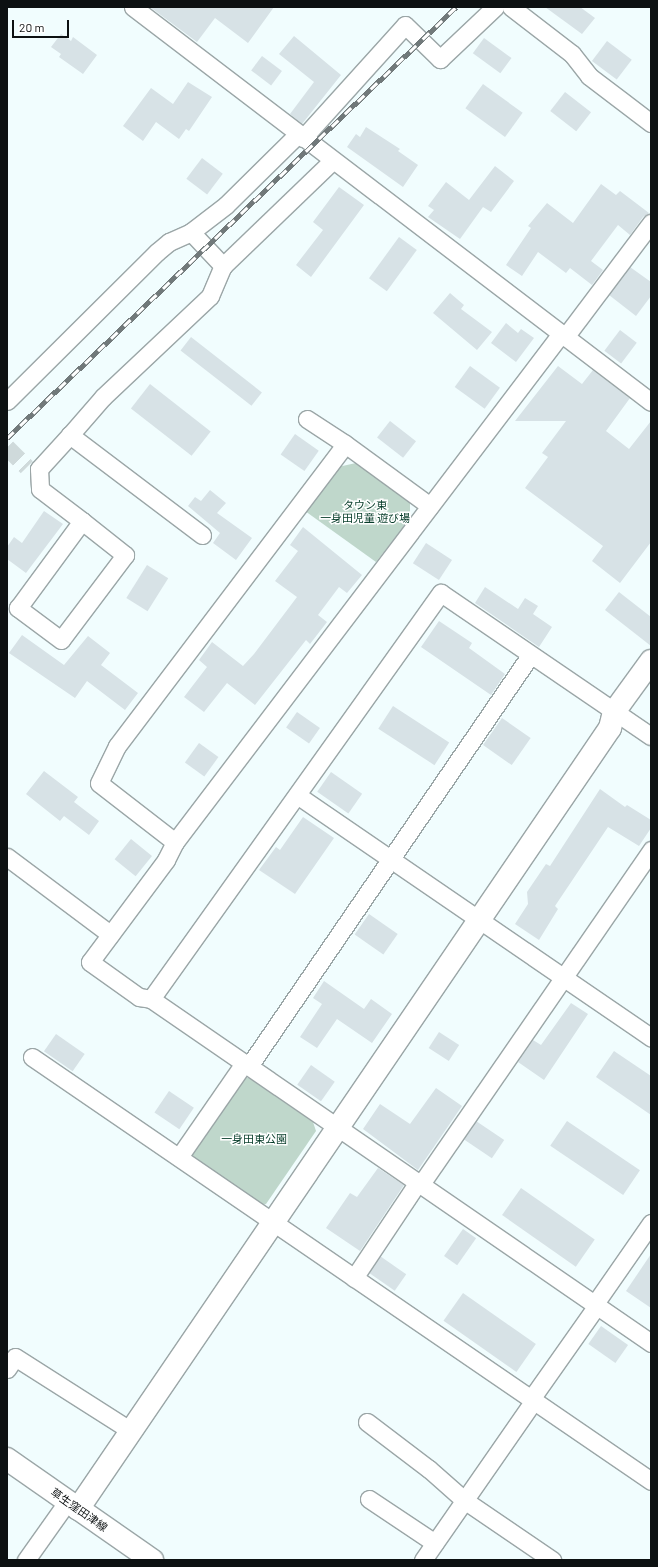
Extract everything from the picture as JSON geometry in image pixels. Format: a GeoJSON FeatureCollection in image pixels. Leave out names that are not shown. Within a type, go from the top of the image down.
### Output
{"type":"FeatureCollection","features":[{"type":"Feature","properties":{"kind":"street"},"geometry":{"type":"LineString","coordinates":[[133,7],[332,161],[651,402]]}},
{"type":"Feature","properties":{"kind":"street"},"geometry":{"type":"LineString","coordinates":[[7,401],[157,252],[169,242],[191,232],[226,205],[301,136],[405,25],[440,59],[495,7]]}},
{"type":"Feature","properties":{"kind":"street"},"geometry":{"type":"LineString","coordinates":[[511,7],[572,54],[589,76],[651,123]]}},
{"type":"Feature","properties":{"kind":"street"},"geometry":{"type":"LineString","coordinates":[[82,521],[18,608],[61,640],[125,555],[82,521],[40,489],[33,468],[70,435],[103,397],[210,296],[223,266],[332,161]]}},
{"type":"Feature","properties":{"kind":"street"},"geometry":{"type":"LineString","coordinates":[[651,223],[430,506],[175,842],[166,860],[90,962],[139,997],[151,999],[595,1306],[651,1343]]}},
{"type":"Feature","properties":{"kind":"street"},"geometry":{"type":"LineString","coordinates":[[191,232],[223,266]]}},
{"type":"Feature","properties":{"kind":"street"},"geometry":{"type":"LineString","coordinates":[[307,419],[345,444],[430,506]]}},
{"type":"Feature","properties":{"kind":"street"},"geometry":{"type":"LineString","coordinates":[[70,435],[202,535]]}},
{"type":"Feature","properties":{"kind":"street"},"geometry":{"type":"LineString","coordinates":[[175,842],[99,783],[118,746],[345,444]]}},
{"type":"Feature","properties":{"kind":"street"},"geometry":{"type":"LineString","coordinates":[[151,999],[441,592],[530,655],[651,736]]}},
{"type":"Feature","properties":{"kind":"street"},"geometry":{"type":"LineString","coordinates":[[179,1157],[391,859],[530,655]]}},
{"type":"Feature","properties":{"kind":"street"},"geometry":{"type":"LineString","coordinates":[[26,1560],[72,1506],[131,1431],[610,728],[614,712],[651,661]]}},
{"type":"Feature","properties":{"kind":"street"},"geometry":{"type":"LineString","coordinates":[[297,795],[563,978],[650,1034]]}},
{"type":"Feature","properties":{"kind":"street"},"geometry":{"type":"LineString","coordinates":[[354,1278],[651,850]]}},
{"type":"Feature","properties":{"kind":"street"},"geometry":{"type":"LineString","coordinates":[[7,857],[110,934]]}},
{"type":"Feature","properties":{"kind":"street"},"geometry":{"type":"LineString","coordinates":[[32,1057],[651,1480]]}},
{"type":"Feature","properties":{"kind":"street"},"geometry":{"type":"LineString","coordinates":[[423,1560],[651,1223]]}},
{"type":"Feature","properties":{"kind":"street"},"geometry":{"type":"LineString","coordinates":[[7,1368],[15,1356],[131,1431]]}},
{"type":"Feature","properties":{"kind":"street"},"geometry":{"type":"LineString","coordinates":[[367,1422],[430,1469],[464,1500],[552,1560]]}},
{"type":"Feature","properties":{"kind":"street","name":"草生窪田津線"},"geometry":{"type":"LineString","coordinates":[[7,1459],[72,1506],[152,1560]]}},
{"type":"Feature","properties":{"kind":"street"},"geometry":{"type":"LineString","coordinates":[[369,1499],[435,1543]]}},
{"type":"Feature","properties":{"kind":"green space","name":"タウン東 一身田児童 遊び場"},"geometry":{"type":"Polygon","coordinates":[[[356,463],[410,502],[410,519],[376,562],[305,511],[338,467],[356,463]]]}},
{"type":"Feature","properties":{"kind":"green space","name":"一身田東公園"},"geometry":{"type":"Polygon","coordinates":[[[239,1078],[249,1078],[313,1122],[316,1131],[266,1204],[259,1206],[192,1159],[190,1151],[239,1078]]]}},
{"type":"Feature","properties":{"kind":"building"},"geometry":{"type":"Polygon","coordinates":[[[150,7],[274,7],[248,43],[215,18],[197,42],[150,7]]]}},
{"type":"Feature","properties":{"kind":"building"},"geometry":{"type":"Polygon","coordinates":[[[545,7],[580,7],[595,18],[582,34],[545,7]]]}},
{"type":"Feature","properties":{"kind":"building"},"geometry":{"type":"Polygon","coordinates":[[[61,34],[71,41],[73,37],[97,55],[83,74],[59,57],[61,54],[51,47],[61,34]]]}},
{"type":"Feature","properties":{"kind":"building"},"geometry":{"type":"Polygon","coordinates":[[[294,36],[341,75],[302,124],[290,114],[314,82],[279,54],[294,36]]]}},
{"type":"Feature","properties":{"kind":"building"},"geometry":{"type":"Polygon","coordinates":[[[484,38],[512,58],[500,73],[473,53],[484,38]]]}},
{"type":"Feature","properties":{"kind":"building"},"geometry":{"type":"Polygon","coordinates":[[[607,41],[632,60],[617,80],[592,61],[607,41]]]}},
{"type":"Feature","properties":{"kind":"building"},"geometry":{"type":"Polygon","coordinates":[[[262,56],[282,71],[271,85],[251,70],[262,56]]]}},
{"type":"Feature","properties":{"kind":"building"},"geometry":{"type":"Polygon","coordinates":[[[188,82],[212,97],[189,131],[186,129],[179,139],[156,122],[143,141],[123,126],[151,88],[173,104],[188,82]]]}},
{"type":"Feature","properties":{"kind":"building"},"geometry":{"type":"Polygon","coordinates":[[[483,84],[523,113],[505,137],[465,108],[483,84]]]}},
{"type":"Feature","properties":{"kind":"building"},"geometry":{"type":"Polygon","coordinates":[[[565,92],[591,112],[576,131],[550,111],[565,92]]]}},
{"type":"Feature","properties":{"kind":"building"},"geometry":{"type":"Polygon","coordinates":[[[366,127],[400,149],[398,151],[418,165],[403,187],[347,147],[356,134],[360,137],[366,127]]]}},
{"type":"Feature","properties":{"kind":"building"},"geometry":{"type":"Polygon","coordinates":[[[202,158],[223,174],[207,194],[186,179],[202,158]]]}},
{"type":"Feature","properties":{"kind":"building"},"geometry":{"type":"Polygon","coordinates":[[[495,166],[514,181],[491,212],[483,207],[460,239],[428,217],[434,210],[428,206],[446,182],[469,200],[495,166]]]}},
{"type":"Feature","properties":{"kind":"building"},"geometry":{"type":"Polygon","coordinates":[[[601,184],[616,195],[620,191],[649,213],[643,217],[630,235],[618,225],[591,261],[603,270],[592,285],[570,268],[566,273],[538,252],[522,276],[506,265],[531,228],[528,226],[547,203],[573,223],[601,184]]]}},
{"type":"Feature","properties":{"kind":"building"},"geometry":{"type":"Polygon","coordinates":[[[339,187],[364,205],[311,277],[296,265],[323,230],[313,222],[339,187]]]}},
{"type":"Feature","properties":{"kind":"building"},"geometry":{"type":"Polygon","coordinates":[[[399,237],[417,250],[387,291],[369,278],[399,237]]]}},
{"type":"Feature","properties":{"kind":"building"},"geometry":{"type":"Polygon","coordinates":[[[630,267],[651,282],[651,296],[636,316],[609,295],[630,267]]]}},
{"type":"Feature","properties":{"kind":"building"},"geometry":{"type":"Polygon","coordinates":[[[450,293],[464,305],[461,309],[492,332],[477,350],[433,313],[450,293]]]}},
{"type":"Feature","properties":{"kind":"building"},"geometry":{"type":"Polygon","coordinates":[[[506,323],[518,333],[521,329],[534,338],[516,362],[491,343],[506,323]]]}},
{"type":"Feature","properties":{"kind":"building"},"geometry":{"type":"Polygon","coordinates":[[[620,330],[637,343],[621,363],[604,351],[620,330]]]}},
{"type":"Feature","properties":{"kind":"building"},"geometry":{"type":"Polygon","coordinates":[[[191,337],[262,392],[251,406],[181,350],[191,337]]]}},
{"type":"Feature","properties":{"kind":"building"},"geometry":{"type":"Polygon","coordinates":[[[470,366],[500,388],[485,409],[455,387],[470,366]]]}},
{"type":"Feature","properties":{"kind":"building"},"geometry":{"type":"Polygon","coordinates":[[[558,366],[582,384],[593,370],[630,398],[606,431],[629,449],[651,421],[651,542],[620,583],[592,561],[603,546],[525,488],[548,457],[542,453],[566,421],[515,421],[558,366]]]}},
{"type":"Feature","properties":{"kind":"building"},"geometry":{"type":"Polygon","coordinates":[[[150,384],[211,431],[192,456],[131,408],[150,384]]]}},
{"type":"Feature","properties":{"kind":"building"},"geometry":{"type":"Polygon","coordinates":[[[390,421],[416,441],[403,458],[377,438],[390,421]]]}},
{"type":"Feature","properties":{"kind":"building"},"geometry":{"type":"Polygon","coordinates":[[[295,434],[319,451],[304,471],[281,454],[295,434]]]}},
{"type":"Feature","properties":{"kind":"building"},"geometry":{"type":"Polygon","coordinates":[[[210,490],[226,503],[217,513],[252,538],[236,560],[213,543],[220,533],[188,506],[195,497],[201,501],[210,490]]]}},
{"type":"Feature","properties":{"kind":"building"},"geometry":{"type":"Polygon","coordinates":[[[44,511],[63,524],[26,573],[7,559],[7,547],[14,537],[22,543],[44,511]]]}},
{"type":"Feature","properties":{"kind":"building"},"geometry":{"type":"Polygon","coordinates":[[[303,527],[362,575],[347,593],[339,587],[318,615],[327,622],[310,644],[306,640],[255,705],[227,683],[204,712],[184,697],[207,667],[199,660],[212,642],[243,666],[254,654],[297,597],[275,581],[298,551],[290,545],[303,527]]]}},
{"type":"Feature","properties":{"kind":"building"},"geometry":{"type":"Polygon","coordinates":[[[426,543],[452,560],[439,580],[413,563],[426,543]]]}},
{"type":"Feature","properties":{"kind":"building"},"geometry":{"type":"Polygon","coordinates":[[[147,565],[168,578],[148,611],[126,598],[147,565]]]}},
{"type":"Feature","properties":{"kind":"building"},"geometry":{"type":"Polygon","coordinates":[[[485,587],[518,609],[525,598],[538,606],[533,614],[552,627],[539,647],[475,603],[485,587]]]}},
{"type":"Feature","properties":{"kind":"building"},"geometry":{"type":"Polygon","coordinates":[[[619,592],[651,617],[651,646],[605,610],[619,592]]]}},
{"type":"Feature","properties":{"kind":"building"},"geometry":{"type":"Polygon","coordinates":[[[439,621],[472,643],[469,648],[505,674],[491,695],[421,647],[439,621]]]}},
{"type":"Feature","properties":{"kind":"building"},"geometry":{"type":"Polygon","coordinates":[[[22,635],[64,665],[88,636],[110,653],[101,665],[138,693],[125,710],[87,681],[75,698],[9,653],[22,635]]]}},
{"type":"Feature","properties":{"kind":"building"},"geometry":{"type":"Polygon","coordinates":[[[393,706],[449,742],[434,765],[378,729],[393,706]]]}},
{"type":"Feature","properties":{"kind":"building"},"geometry":{"type":"Polygon","coordinates":[[[297,712],[320,728],[309,744],[286,728],[297,712]]]}},
{"type":"Feature","properties":{"kind":"building"},"geometry":{"type":"Polygon","coordinates":[[[502,718],[531,738],[512,765],[483,745],[502,718]]]}},
{"type":"Feature","properties":{"kind":"building"},"geometry":{"type":"Polygon","coordinates":[[[199,743],[218,757],[204,777],[185,762],[199,743]]]}},
{"type":"Feature","properties":{"kind":"building"},"geometry":{"type":"Polygon","coordinates":[[[44,771],[78,797],[74,802],[99,821],[89,835],[64,816],[60,821],[26,794],[44,771]]]}},
{"type":"Feature","properties":{"kind":"building"},"geometry":{"type":"Polygon","coordinates":[[[331,772],[362,794],[348,813],[317,792],[331,772]]]}},
{"type":"Feature","properties":{"kind":"building"},"geometry":{"type":"Polygon","coordinates":[[[600,789],[625,807],[627,805],[651,820],[651,828],[639,846],[608,827],[555,906],[558,909],[539,940],[515,924],[528,904],[527,892],[546,864],[550,866],[600,789]]]}},
{"type":"Feature","properties":{"kind":"building"},"geometry":{"type":"Polygon","coordinates":[[[303,817],[334,838],[295,894],[259,870],[276,847],[280,850],[303,817]]]}},
{"type":"Feature","properties":{"kind":"building"},"geometry":{"type":"Polygon","coordinates":[[[131,839],[152,856],[136,876],[115,859],[131,839]]]}},
{"type":"Feature","properties":{"kind":"building"},"geometry":{"type":"Polygon","coordinates":[[[369,914],[398,934],[383,955],[355,934],[369,914]]]}},
{"type":"Feature","properties":{"kind":"building"},"geometry":{"type":"Polygon","coordinates":[[[324,981],[364,1009],[371,999],[392,1014],[372,1043],[337,1019],[317,1048],[300,1037],[322,1004],[313,998],[324,981]]]}},
{"type":"Feature","properties":{"kind":"building"},"geometry":{"type":"Polygon","coordinates":[[[571,1003],[588,1014],[544,1080],[518,1062],[533,1040],[541,1045],[571,1003]]]}},
{"type":"Feature","properties":{"kind":"building"},"geometry":{"type":"Polygon","coordinates":[[[439,1032],[459,1045],[449,1061],[429,1048],[439,1032]]]}},
{"type":"Feature","properties":{"kind":"building"},"geometry":{"type":"Polygon","coordinates":[[[56,1034],[85,1054],[73,1071],[44,1051],[56,1034]]]}},
{"type":"Feature","properties":{"kind":"building"},"geometry":{"type":"Polygon","coordinates":[[[614,1051],[651,1076],[651,1115],[596,1077],[614,1051]]]}},
{"type":"Feature","properties":{"kind":"building"},"geometry":{"type":"Polygon","coordinates":[[[311,1065],[335,1082],[321,1101],[297,1085],[311,1065]]]}},
{"type":"Feature","properties":{"kind":"building"},"geometry":{"type":"Polygon","coordinates":[[[436,1088],[462,1106],[418,1170],[363,1129],[380,1104],[410,1124],[436,1088]]]}},
{"type":"Feature","properties":{"kind":"building"},"geometry":{"type":"Polygon","coordinates":[[[169,1091],[194,1108],[179,1129],[154,1113],[169,1091]]]}},
{"type":"Feature","properties":{"kind":"building"},"geometry":{"type":"Polygon","coordinates":[[[476,1121],[504,1140],[492,1158],[464,1139],[476,1121]]]}},
{"type":"Feature","properties":{"kind":"building"},"geometry":{"type":"Polygon","coordinates":[[[567,1121],[640,1170],[623,1195],[550,1146],[567,1121]]]}},
{"type":"Feature","properties":{"kind":"building"},"geometry":{"type":"Polygon","coordinates":[[[378,1168],[404,1185],[360,1251],[326,1228],[350,1193],[357,1197],[378,1168]]]}},
{"type":"Feature","properties":{"kind":"building"},"geometry":{"type":"Polygon","coordinates":[[[521,1188],[595,1240],[576,1267],[502,1215],[521,1188]]]}},
{"type":"Feature","properties":{"kind":"building"},"geometry":{"type":"Polygon","coordinates":[[[463,1229],[476,1238],[457,1265],[444,1256],[463,1229]]]}},
{"type":"Feature","properties":{"kind":"building"},"geometry":{"type":"Polygon","coordinates":[[[651,1254],[651,1308],[626,1291],[651,1254]]]}},
{"type":"Feature","properties":{"kind":"building"},"geometry":{"type":"Polygon","coordinates":[[[380,1256],[406,1274],[395,1291],[369,1272],[380,1256]]]}},
{"type":"Feature","properties":{"kind":"building"},"geometry":{"type":"Polygon","coordinates":[[[463,1293],[536,1344],[516,1372],[443,1321],[463,1293]]]}},
{"type":"Feature","properties":{"kind":"building"},"geometry":{"type":"Polygon","coordinates":[[[601,1326],[628,1345],[615,1363],[588,1344],[601,1326]]]}},
{"type":"Feature","properties":{"kind":"tunnel"},"geometry":{"type":"LineString","coordinates":[[7,447],[27,467]]}},
{"type":"Feature","properties":{"kind":"railway"},"geometry":{"type":"LineString","coordinates":[[7,438],[456,7]]}}]}
